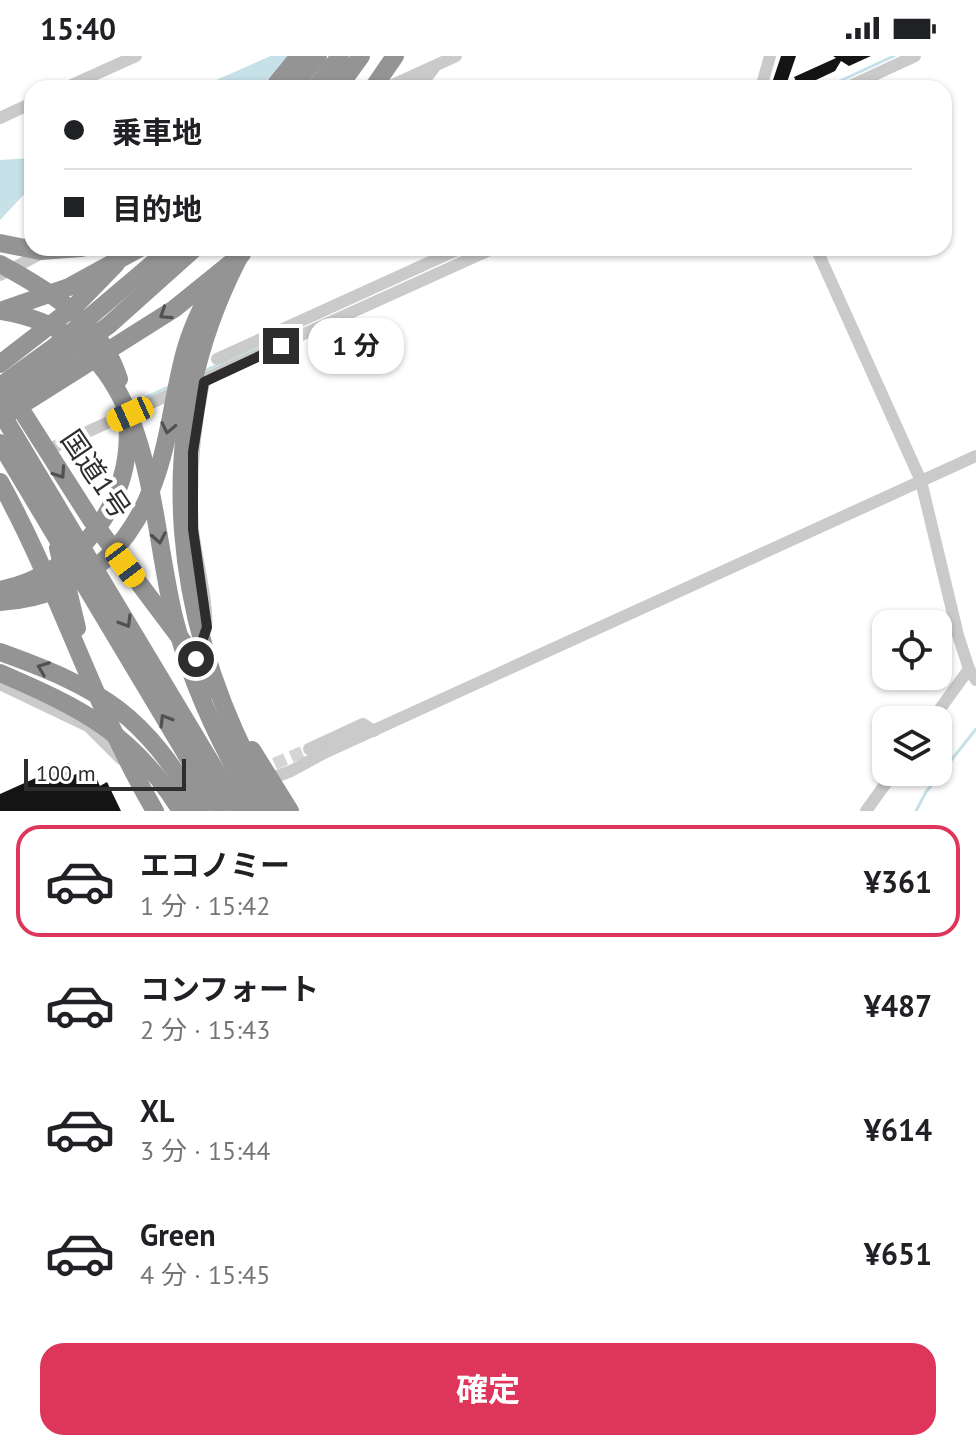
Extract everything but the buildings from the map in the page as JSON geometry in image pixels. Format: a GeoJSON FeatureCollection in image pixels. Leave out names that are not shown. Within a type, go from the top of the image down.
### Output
{"type":"FeatureCollection","features":[{"type":"Feature","properties":{"kind":"highway"},"geometry":{"type":"LineString","coordinates":[[280,80],[299,56]]}},
{"type":"Feature","properties":{"kind":"highway"},"geometry":{"type":"LineString","coordinates":[[299,80],[318,56]]}},
{"type":"Feature","properties":{"kind":"highway"},"geometry":{"type":"LineString","coordinates":[[322,80],[340,56]]}},
{"type":"Feature","properties":{"kind":"highway"},"geometry":{"type":"LineString","coordinates":[[344,80],[361,56]]}},
{"type":"Feature","properties":{"kind":"highway"},"geometry":{"type":"LineString","coordinates":[[353,80],[369,56]]}},
{"type":"Feature","properties":{"kind":"highway"},"geometry":{"type":"LineString","coordinates":[[378,80],[395,56]]}},
{"type":"Feature","properties":{"kind":"highway"},"geometry":{"type":"LineString","coordinates":[[0,243],[24,248]]}},
{"type":"Feature","properties":{"kind":"highway"},"geometry":{"type":"LineString","coordinates":[[0,364],[76,305],[124,256]]}},
{"type":"Feature","properties":{"kind":"highway"},"geometry":{"type":"LineString","coordinates":[[0,311],[69,287],[125,256]]}},
{"type":"Feature","properties":{"kind":"highway"},"geometry":{"type":"LineString","coordinates":[[0,386],[54,347],[162,256]]}},
{"type":"Feature","properties":{"kind":"highway"},"geometry":{"type":"LineString","coordinates":[[0,418],[6,408],[109,325],[186,256]]}},
{"type":"Feature","properties":{"kind":"highway"},"geometry":{"type":"LineString","coordinates":[[0,602],[46,593],[86,575],[119,547],[131,531],[154,484],[192,329],[232,256]]}},
{"type":"Feature","properties":{"kind":"highway"},"geometry":{"type":"LineString","coordinates":[[6,408],[174,309],[238,256]]}},
{"type":"Feature","properties":{"kind":"highway"},"geometry":{"type":"LineString","coordinates":[[242,256],[215,307],[190,394],[181,459],[181,526],[189,589],[206,657],[241,748],[276,811]]}},
{"type":"Feature","properties":{"kind":"highway"},"geometry":{"type":"LineString","coordinates":[[0,264],[44,289],[91,329],[117,374],[128,432],[118,491],[90,539],[49,572],[0,590]]}},
{"type":"Feature","properties":{"kind":"highway"},"geometry":{"type":"LineString","coordinates":[[0,311],[40,320],[72,338],[95,360],[121,397],[133,421],[143,454],[168,585],[186,656],[222,744],[259,811]]}},
{"type":"Feature","properties":{"kind":"highway","name":"国道1号"},"geometry":{"type":"LineString","coordinates":[[0,377],[6,408],[196,659],[290,811]]}},
{"type":"Feature","properties":{"kind":"highway"},"geometry":{"type":"LineString","coordinates":[[6,408],[240,811]]}},
{"type":"Feature","properties":{"kind":"highway"},"geometry":{"type":"LineString","coordinates":[[0,427],[46,511],[58,546],[91,681]]}},
{"type":"Feature","properties":{"kind":"highway"},"geometry":{"type":"LineString","coordinates":[[0,443],[220,811]]}},
{"type":"Feature","properties":{"kind":"highway"},"geometry":{"type":"LineString","coordinates":[[0,482],[33,548],[137,781],[155,811]]}},
{"type":"Feature","properties":{"kind":"highway"},"geometry":{"type":"LineString","coordinates":[[0,652],[69,678],[125,713],[157,746],[200,811]]}},
{"type":"Feature","properties":{"kind":"highway"},"geometry":{"type":"LineString","coordinates":[[0,673],[77,709],[121,738],[151,768],[181,811]]}},
{"type":"Feature","properties":{"kind":"street"},"geometry":{"type":"LineString","coordinates":[[83,80],[136,56]]}},
{"type":"Feature","properties":{"kind":"street"},"geometry":{"type":"LineString","coordinates":[[403,80],[456,56]]}},
{"type":"Feature","properties":{"kind":"street"},"geometry":{"type":"LineString","coordinates":[[763,80],[770,56]]}},
{"type":"Feature","properties":{"kind":"street"},"geometry":{"type":"LineString","coordinates":[[863,80],[915,56]]}},
{"type":"Feature","properties":{"kind":"street"},"geometry":{"type":"LineString","coordinates":[[425,80],[436,65]]}},
{"type":"Feature","properties":{"kind":"street"},"geometry":{"type":"LineString","coordinates":[[0,118],[24,107]]}},
{"type":"Feature","properties":{"kind":"street"},"geometry":{"type":"LineString","coordinates":[[0,275],[35,256]]}},
{"type":"Feature","properties":{"kind":"street"},"geometry":{"type":"LineString","coordinates":[[217,359],[443,256]]}},
{"type":"Feature","properties":{"kind":"street"},"geometry":{"type":"LineString","coordinates":[[56,446],[204,382],[477,256]]}},
{"type":"Feature","properties":{"kind":"street"},"geometry":{"type":"LineString","coordinates":[[820,256],[921,481],[972,674],[944,706]]}},
{"type":"Feature","properties":{"kind":"street"},"geometry":{"type":"LineString","coordinates":[[414,269],[420,282]]}},
{"type":"Feature","properties":{"kind":"street"},"geometry":{"type":"LineString","coordinates":[[245,346],[251,359]]}},
{"type":"Feature","properties":{"kind":"street"},"geometry":{"type":"LineString","coordinates":[[196,659],[207,627],[193,529],[193,452],[204,382]]}},
{"type":"Feature","properties":{"kind":"street"},"geometry":{"type":"LineString","coordinates":[[200,811],[976,456]]}},
{"type":"Feature","properties":{"kind":"street"},"geometry":{"type":"LineString","coordinates":[[0,684],[88,726],[103,738],[137,781]]}},
{"type":"Feature","properties":{"kind":"street"},"geometry":{"type":"LineString","coordinates":[[309,749],[363,724],[374,731]]}},
{"type":"Feature","properties":{"kind":"street"},"geometry":{"type":"LineString","coordinates":[[866,811],[884,786]]}},
{"type":"Feature","properties":{"kind":"water"},"geometry":{"type":"Polygon","coordinates":[[[24,158],[24,194],[0,220],[0,160],[24,158]]]}},
{"type":"Feature","properties":{"kind":"waterway"},"geometry":{"type":"LineString","coordinates":[[241,80],[295,56]]}},
{"type":"Feature","properties":{"kind":"waterway"},"geometry":{"type":"LineString","coordinates":[[842,80],[894,56]]}},
{"type":"Feature","properties":{"kind":"waterway"},"geometry":{"type":"LineString","coordinates":[[206,370],[302,328]]}},
{"type":"Feature","properties":{"kind":"waterway"},"geometry":{"type":"LineString","coordinates":[[130,405],[170,386]]}},
{"type":"Feature","properties":{"kind":"waterway"},"geometry":{"type":"LineString","coordinates":[[916,811],[926,792],[976,729]]}},
{"type":"Feature","properties":{"kind":"tunnel"},"geometry":{"type":"LineString","coordinates":[[258,771],[309,749]]}},
{"type":"Feature","properties":{"kind":"route"},"geometry":{"type":"LineString","coordinates":[[196,659],[207,627],[193,529],[193,452],[204,382],[281,346]]}}]}
